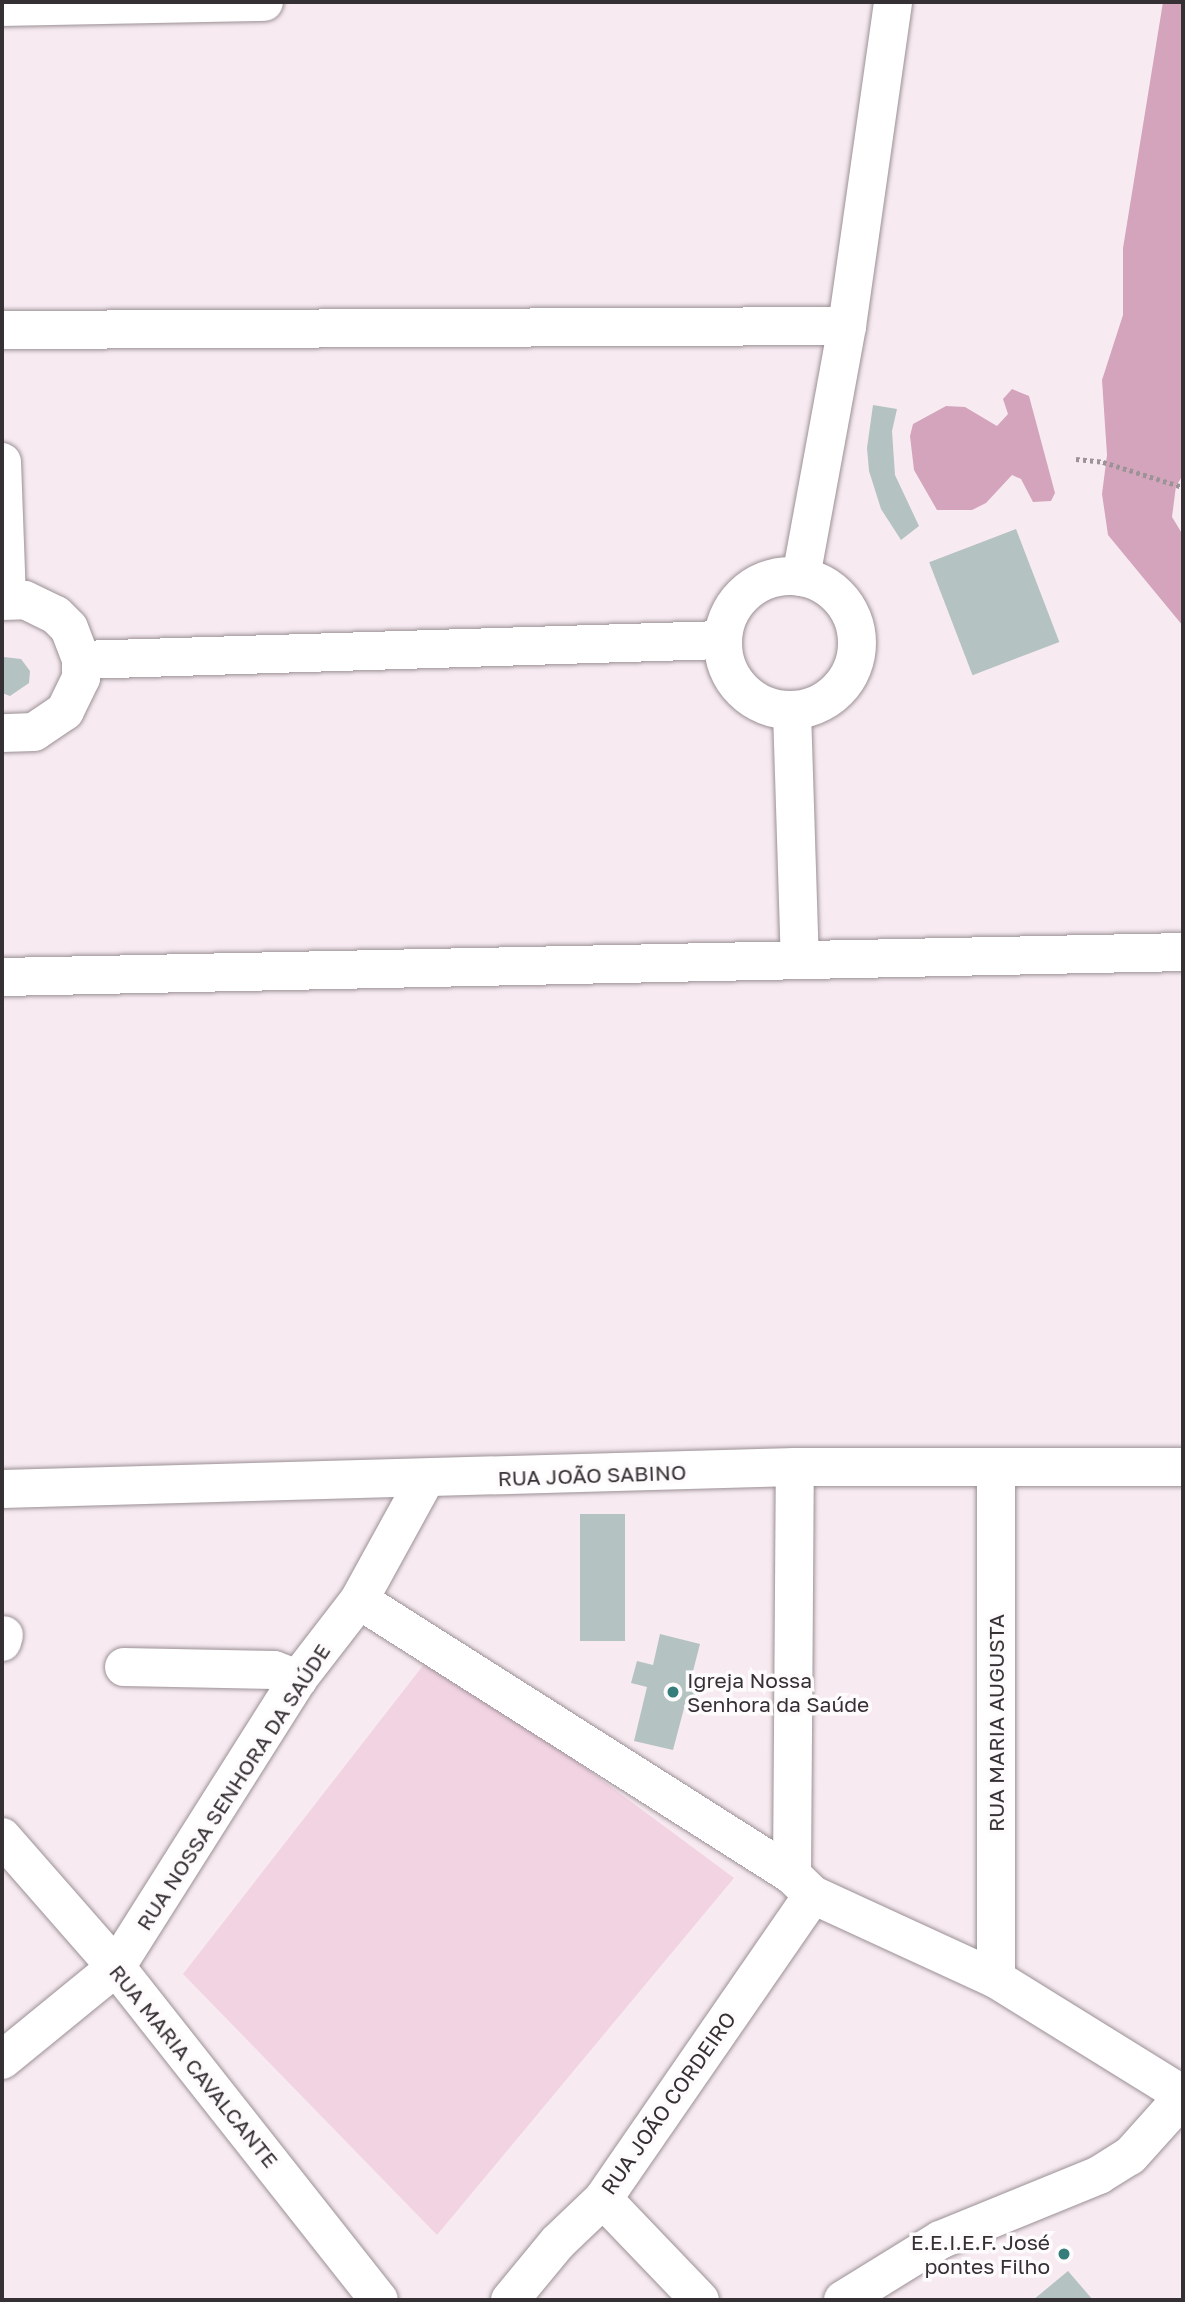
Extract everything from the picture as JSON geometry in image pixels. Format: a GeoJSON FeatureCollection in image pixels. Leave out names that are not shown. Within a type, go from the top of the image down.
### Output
{"type":"FeatureCollection","features":[{"type":"Feature","properties":{"kind":"street"},"geometry":{"type":"LineString","coordinates":[[2,7],[264,2]]}},
{"type":"Feature","properties":{"kind":"street"},"geometry":{"type":"LineString","coordinates":[[801,577],[847,326],[893,2]]}},
{"type":"Feature","properties":{"kind":"street"},"geometry":{"type":"LineString","coordinates":[[2,330],[847,326]]}},
{"type":"Feature","properties":{"kind":"street"},"geometry":{"type":"LineString","coordinates":[[2,462],[4,601],[24,600],[56,615],[77,643],[81,660],[81,678],[65,712],[34,732],[2,733]]}},
{"type":"Feature","properties":{"kind":"street"},"geometry":{"type":"LineString","coordinates":[[784,576],[801,577],[833,591],[845,604],[858,636],[857,654],[842,688],[811,708],[792,711],[774,709],[742,691],[724,659],[722,640],[732,609],[754,586],[784,576]]}},
{"type":"Feature","properties":{"kind":"street"},"geometry":{"type":"LineString","coordinates":[[81,660],[722,640]]}},
{"type":"Feature","properties":{"kind":"street"},"geometry":{"type":"LineString","coordinates":[[792,711],[800,960]]}},
{"type":"Feature","properties":{"kind":"street"},"geometry":{"type":"LineString","coordinates":[[2,977],[1183,952]]}},
{"type":"Feature","properties":{"kind":"street"},"geometry":{"type":"LineString","coordinates":[[795,1467],[803,1885]]}},
{"type":"Feature","properties":{"kind":"street","name":"RUA JOÃO SABINO"},"geometry":{"type":"LineString","coordinates":[[2,1489],[425,1480],[795,1467],[1183,1467]]}},
{"type":"Feature","properties":{"kind":"street","name":"RUA MARIA AUGUSTA"},"geometry":{"type":"LineString","coordinates":[[996,1467],[996,1979]]}},
{"type":"Feature","properties":{"kind":"street","name":"RUA NOSSA SENHORA DA SAÚDE"},"geometry":{"type":"LineString","coordinates":[[2,2060],[116,1967],[298,1679],[359,1600],[425,1480]]}},
{"type":"Feature","properties":{"kind":"street"},"geometry":{"type":"LineString","coordinates":[[359,1600],[803,1885],[996,1979],[1183,2096],[1130,2156],[1100,2175],[940,2241],[843,2300]]}},
{"type":"Feature","properties":{"kind":"street"},"geometry":{"type":"LineString","coordinates":[[124,1667],[274,1670],[298,1679]]}},
{"type":"Feature","properties":{"kind":"street","name":"RUA MARIA CAVALCANTE"},"geometry":{"type":"LineString","coordinates":[[2,1837],[116,1967],[373,2298]]}},
{"type":"Feature","properties":{"kind":"street","name":"RUA JOÃO CORDEIRO"},"geometry":{"type":"LineString","coordinates":[[510,2300],[558,2242],[603,2199],[803,1885]]}},
{"type":"Feature","properties":{"kind":"street"},"geometry":{"type":"LineString","coordinates":[[603,2199],[700,2300]]}},
{"type":"Feature","properties":{"kind":"path"},"geometry":{"type":"LineString","coordinates":[[1076,458],[1103,462],[1181,487]]}},
{"type":"Feature","properties":{"kind":"shaded area"},"geometry":{"type":"Polygon","coordinates":[[[1163,2],[1183,2],[1183,475],[1176,486],[1172,517],[1183,535],[1183,626],[1108,535],[1102,494],[1107,455],[1102,380],[1123,315],[1123,248],[1163,2]]]}},
{"type":"Feature","properties":{"kind":"shaded area"},"geometry":{"type":"Polygon","coordinates":[[[1012,389],[1029,396],[1055,493],[1051,501],[1033,502],[1021,479],[1012,475],[986,503],[972,510],[937,510],[914,470],[910,436],[913,424],[946,406],[965,407],[997,426],[1008,414],[1003,399],[1012,389]]]}},
{"type":"Feature","properties":{"kind":"shaded area"},"geometry":{"type":"Polygon","coordinates":[[[432,1654],[734,1878],[437,2235],[183,1974],[432,1654]]]}},
{"type":"Feature","properties":{"kind":"building"},"geometry":{"type":"Polygon","coordinates":[[[873,405],[897,409],[892,431],[895,475],[919,526],[901,540],[881,509],[869,471],[867,448],[873,405]]]}},
{"type":"Feature","properties":{"kind":"building"},"geometry":{"type":"Polygon","coordinates":[[[1016,529],[1059,642],[973,675],[929,562],[1016,529]]]}},
{"type":"Feature","properties":{"kind":"building"},"geometry":{"type":"Polygon","coordinates":[[[4,657],[21,659],[30,671],[29,683],[10,696],[2,693],[4,657]]]}},
{"type":"Feature","properties":{"kind":"building"},"geometry":{"type":"Polygon","coordinates":[[[580,1514],[625,1514],[625,1641],[580,1641],[580,1514]]]}},
{"type":"Feature","properties":{"kind":"building","name":"Igreja Nossa Senhora da Saúde"},"geometry":{"type":"Polygon","coordinates":[[[660,1634],[700,1644],[692,1675],[703,1678],[698,1700],[687,1697],[673,1750],[634,1741],[647,1687],[631,1683],[637,1661],[653,1665],[660,1634]]]}},
{"type":"Feature","properties":{"kind":"building"},"geometry":{"type":"Polygon","coordinates":[[[1068,2271],[1093,2300],[1033,2300],[1068,2271]]]}},
{"type":"Feature","properties":{"kind":"place","name":"Igreja Nossa Senhora da Saúde"},"geometry":{"type":"Point","coordinates":[673,1692]}},
{"type":"Feature","properties":{"kind":"place","name":"E.E.I.E.F. José pontes Filho"},"geometry":{"type":"Point","coordinates":[1064,2254]}}]}
